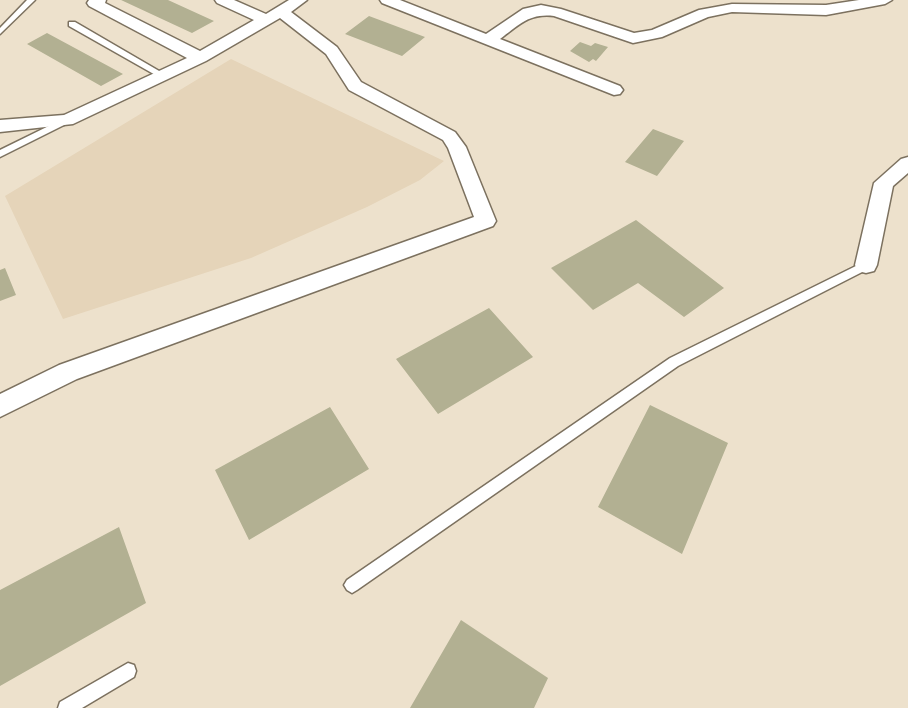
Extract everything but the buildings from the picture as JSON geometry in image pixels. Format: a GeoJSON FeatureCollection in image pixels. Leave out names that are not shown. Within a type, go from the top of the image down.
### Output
{"type":"FeatureCollection","features":[{"type":"Feature","properties":{"kind":"street"},"geometry":{"type":"LineString","coordinates":[[99,0],[94,3],[200,58]]}},
{"type":"Feature","properties":{"kind":"street"},"geometry":{"type":"LineString","coordinates":[[0,406],[68,372],[486,221],[457,147],[449,136],[355,86],[347,79],[337,58],[329,49],[282,10],[222,0]]}},
{"type":"Feature","properties":{"kind":"street"},"geometry":{"type":"LineString","coordinates":[[387,0],[614,90]]}},
{"type":"Feature","properties":{"kind":"street"},"geometry":{"type":"LineString","coordinates":[[488,40],[528,12],[541,10],[556,12],[633,38],[656,34],[704,13],[732,8],[826,10],[885,0]]}},
{"type":"Feature","properties":{"kind":"street"},"geometry":{"type":"LineString","coordinates":[[0,126],[67,120],[200,58],[282,10]]}},
{"type":"Feature","properties":{"kind":"street"},"geometry":{"type":"LineString","coordinates":[[866,265],[884,183],[908,163]]}},
{"type":"Feature","properties":{"kind":"lane"},"geometry":{"type":"LineString","coordinates":[[0,32],[31,0]]}},
{"type":"Feature","properties":{"kind":"lane"},"geometry":{"type":"LineString","coordinates":[[72,24],[162,75]]}},
{"type":"Feature","properties":{"kind":"lane"},"geometry":{"type":"LineString","coordinates":[[0,154],[67,120]]}},
{"type":"Feature","properties":{"kind":"lane"},"geometry":{"type":"LineString","coordinates":[[352,585],[674,362],[866,265]]}},
{"type":"Feature","properties":{"kind":"lane"},"geometry":{"type":"LineString","coordinates":[[66,708],[128,671]]}},
{"type":"Feature","properties":{"kind":"shaded area"},"geometry":{"type":"Polygon","coordinates":[[[231,59],[444,161],[420,180],[367,207],[251,258],[63,319],[5,196],[231,59]]]}}]}
